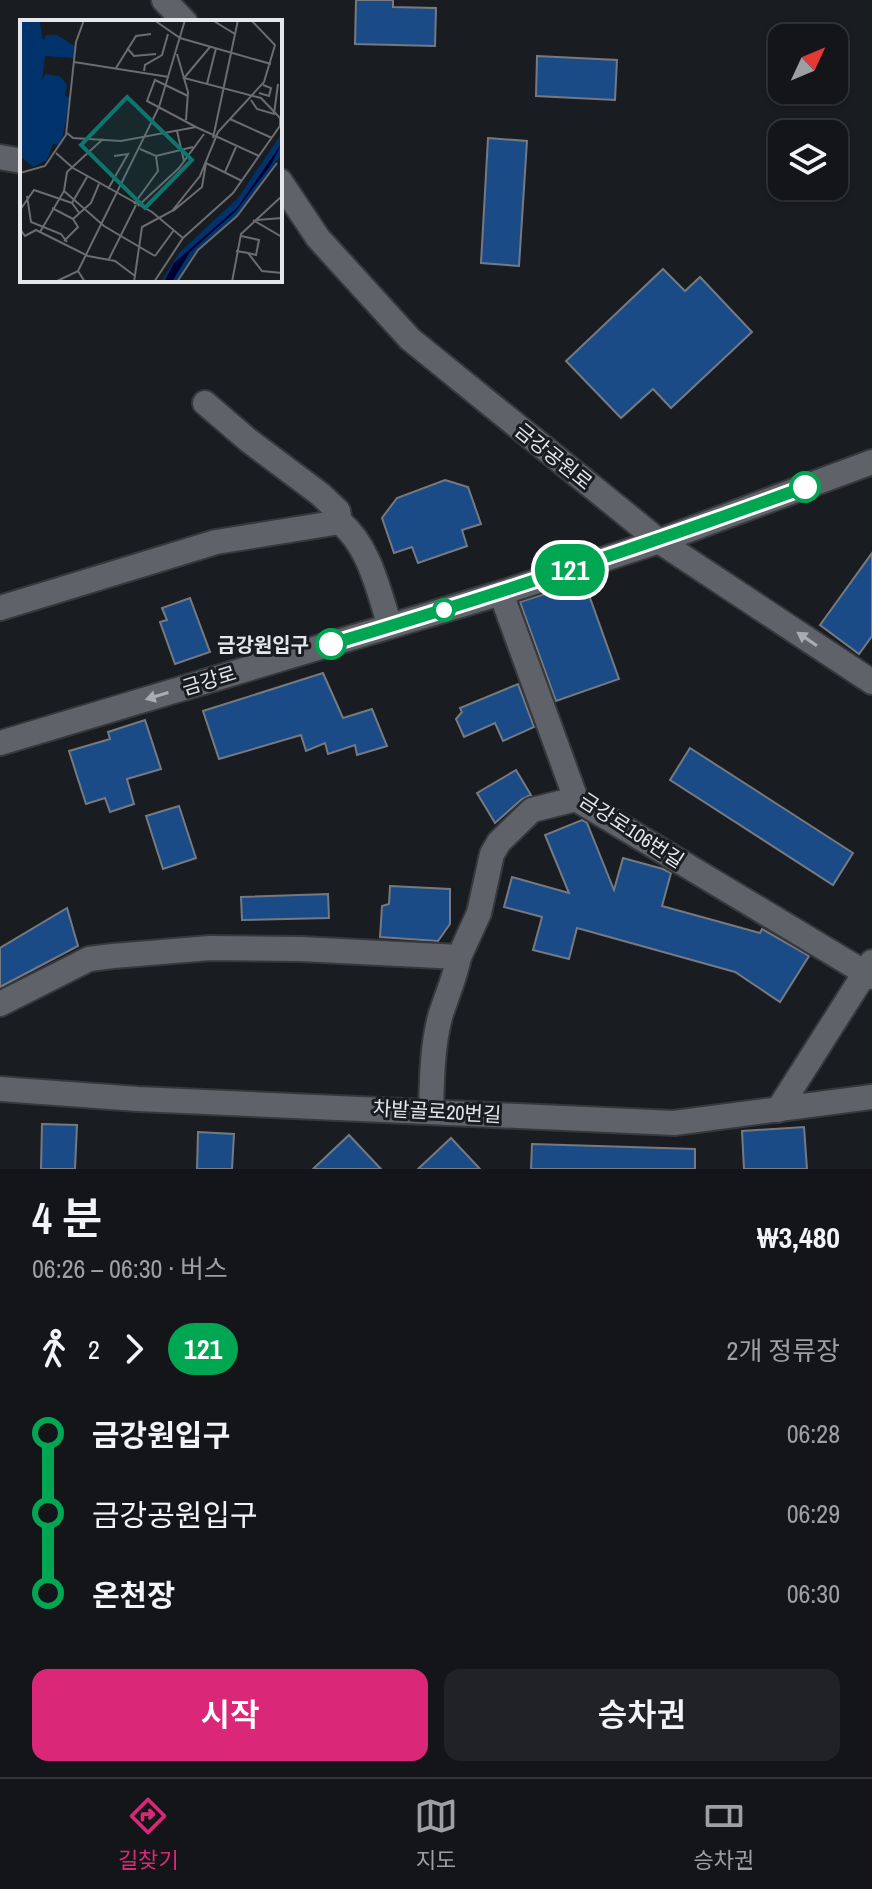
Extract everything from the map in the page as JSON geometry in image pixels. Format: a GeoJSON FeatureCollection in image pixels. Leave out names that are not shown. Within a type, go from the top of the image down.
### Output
{"type":"FeatureCollection","features":[{"type":"Feature","properties":{"kind":"street"},"geometry":{"type":"LineString","coordinates":[[164,0],[183,20]]}},
{"type":"Feature","properties":{"kind":"street"},"geometry":{"type":"LineString","coordinates":[[0,157],[20,161]]}},
{"type":"Feature","properties":{"kind":"street","name":"금강공원로"},"geometry":{"type":"LineString","coordinates":[[282,184],[318,238],[410,339],[659,541],[872,682]]}},
{"type":"Feature","properties":{"kind":"street"},"geometry":{"type":"LineString","coordinates":[[205,403],[338,511],[340,522],[354,534],[368,560],[390,626]]}},
{"type":"Feature","properties":{"kind":"street","name":"금강로"},"geometry":{"type":"LineString","coordinates":[[0,743],[501,593],[659,541],[872,462]]}},
{"type":"Feature","properties":{"kind":"street"},"geometry":{"type":"LineString","coordinates":[[0,608],[216,542],[340,522]]}},
{"type":"Feature","properties":{"kind":"street","name":"금강로106번길"},"geometry":{"type":"LineString","coordinates":[[501,593],[576,799],[870,971]]}},
{"type":"Feature","properties":{"kind":"street"},"geometry":{"type":"LineString","coordinates":[[431,1111],[433,1056],[441,1015],[459,957],[479,913],[492,854],[499,842],[532,810],[576,799]]}},
{"type":"Feature","properties":{"kind":"street"},"geometry":{"type":"LineString","coordinates":[[0,1004],[89,959],[113,956],[210,948],[459,957]]}},
{"type":"Feature","properties":{"kind":"street"},"geometry":{"type":"LineString","coordinates":[[778,1110],[870,971]]}},
{"type":"Feature","properties":{"kind":"street","name":"차밭골로20번길"},"geometry":{"type":"LineString","coordinates":[[0,1089],[138,1099],[674,1123],[872,1097]]}},
{"type":"Feature","properties":{"kind":"building"},"geometry":{"type":"Polygon","coordinates":[[[356,0],[393,0],[393,7],[436,8],[435,46],[355,44],[356,0]]]}},
{"type":"Feature","properties":{"kind":"building"},"geometry":{"type":"Polygon","coordinates":[[[537,56],[617,60],[615,100],[536,96],[537,56]]]}},
{"type":"Feature","properties":{"kind":"building"},"geometry":{"type":"Polygon","coordinates":[[[488,138],[527,141],[519,266],[481,263],[488,138]]]}},
{"type":"Feature","properties":{"kind":"building"},"geometry":{"type":"Polygon","coordinates":[[[663,269],[685,291],[700,277],[752,332],[671,408],[653,389],[621,418],[566,361],[663,269]]]}},
{"type":"Feature","properties":{"kind":"building"},"geometry":{"type":"Polygon","coordinates":[[[445,480],[468,487],[481,524],[462,530],[467,546],[418,563],[412,547],[394,553],[382,518],[397,498],[445,480]]]}},
{"type":"Feature","properties":{"kind":"building"},"geometry":{"type":"Polygon","coordinates":[[[872,553],[872,636],[859,654],[820,625],[872,553]]]}},
{"type":"Feature","properties":{"kind":"building"},"geometry":{"type":"Polygon","coordinates":[[[584,581],[619,679],[556,701],[520,602],[584,581]]]}},
{"type":"Feature","properties":{"kind":"building"},"geometry":{"type":"Polygon","coordinates":[[[190,598],[210,652],[175,664],[160,622],[167,620],[162,608],[190,598]]]}},
{"type":"Feature","properties":{"kind":"building"},"geometry":{"type":"Polygon","coordinates":[[[323,673],[343,718],[372,709],[387,746],[357,755],[355,745],[328,754],[325,743],[306,751],[301,735],[219,759],[203,711],[323,673]]]}},
{"type":"Feature","properties":{"kind":"building"},"geometry":{"type":"Polygon","coordinates":[[[518,684],[534,727],[503,741],[495,723],[464,737],[456,719],[462,712],[460,708],[518,684]]]}},
{"type":"Feature","properties":{"kind":"building"},"geometry":{"type":"Polygon","coordinates":[[[145,720],[161,769],[127,779],[134,804],[110,812],[105,798],[86,804],[69,751],[110,739],[108,732],[145,720]]]}},
{"type":"Feature","properties":{"kind":"building"},"geometry":{"type":"Polygon","coordinates":[[[690,748],[853,853],[833,885],[670,780],[690,748]]]}},
{"type":"Feature","properties":{"kind":"building"},"geometry":{"type":"Polygon","coordinates":[[[516,770],[531,795],[495,823],[477,793],[516,770]]]}},
{"type":"Feature","properties":{"kind":"building"},"geometry":{"type":"Polygon","coordinates":[[[179,806],[196,858],[163,869],[146,816],[179,806]]]}},
{"type":"Feature","properties":{"kind":"building"},"geometry":{"type":"Polygon","coordinates":[[[582,820],[587,823],[614,890],[623,858],[663,869],[671,873],[662,906],[760,933],[762,929],[809,956],[780,1002],[735,972],[577,928],[569,959],[533,950],[542,917],[504,907],[512,877],[569,893],[545,835],[582,820]]]}},
{"type":"Feature","properties":{"kind":"building"},"geometry":{"type":"Polygon","coordinates":[[[390,886],[450,889],[450,924],[438,941],[380,937],[382,906],[389,904],[390,886]]]}},
{"type":"Feature","properties":{"kind":"building"},"geometry":{"type":"Polygon","coordinates":[[[328,894],[329,918],[242,920],[241,897],[328,894]]]}},
{"type":"Feature","properties":{"kind":"building"},"geometry":{"type":"Polygon","coordinates":[[[67,908],[78,946],[0,987],[0,948],[67,908]]]}},
{"type":"Feature","properties":{"kind":"building"},"geometry":{"type":"Polygon","coordinates":[[[42,1124],[77,1125],[75,1169],[41,1169],[42,1124]]]}},
{"type":"Feature","properties":{"kind":"building"},"geometry":{"type":"Polygon","coordinates":[[[804,1127],[807,1169],[744,1169],[742,1131],[804,1127]]]}},
{"type":"Feature","properties":{"kind":"building"},"geometry":{"type":"Polygon","coordinates":[[[198,1132],[234,1134],[232,1169],[197,1169],[198,1132]]]}},
{"type":"Feature","properties":{"kind":"building"},"geometry":{"type":"Polygon","coordinates":[[[349,1135],[381,1169],[313,1169],[349,1135]]]}},
{"type":"Feature","properties":{"kind":"building"},"geometry":{"type":"Polygon","coordinates":[[[451,1138],[480,1169],[418,1169],[451,1138]]]}},
{"type":"Feature","properties":{"kind":"building"},"geometry":{"type":"Polygon","coordinates":[[[532,1144],[695,1149],[695,1169],[531,1169],[532,1144]]]}},
{"type":"Feature","properties":{"kind":"bus line","name":"121"},"geometry":{"type":"LineString","coordinates":[[331,644],[659,541],[805,487]]}},
{"type":"Feature","properties":{"kind":"place","name":"금강원입구"},"geometry":{"type":"Point","coordinates":[331,644]}}]}
